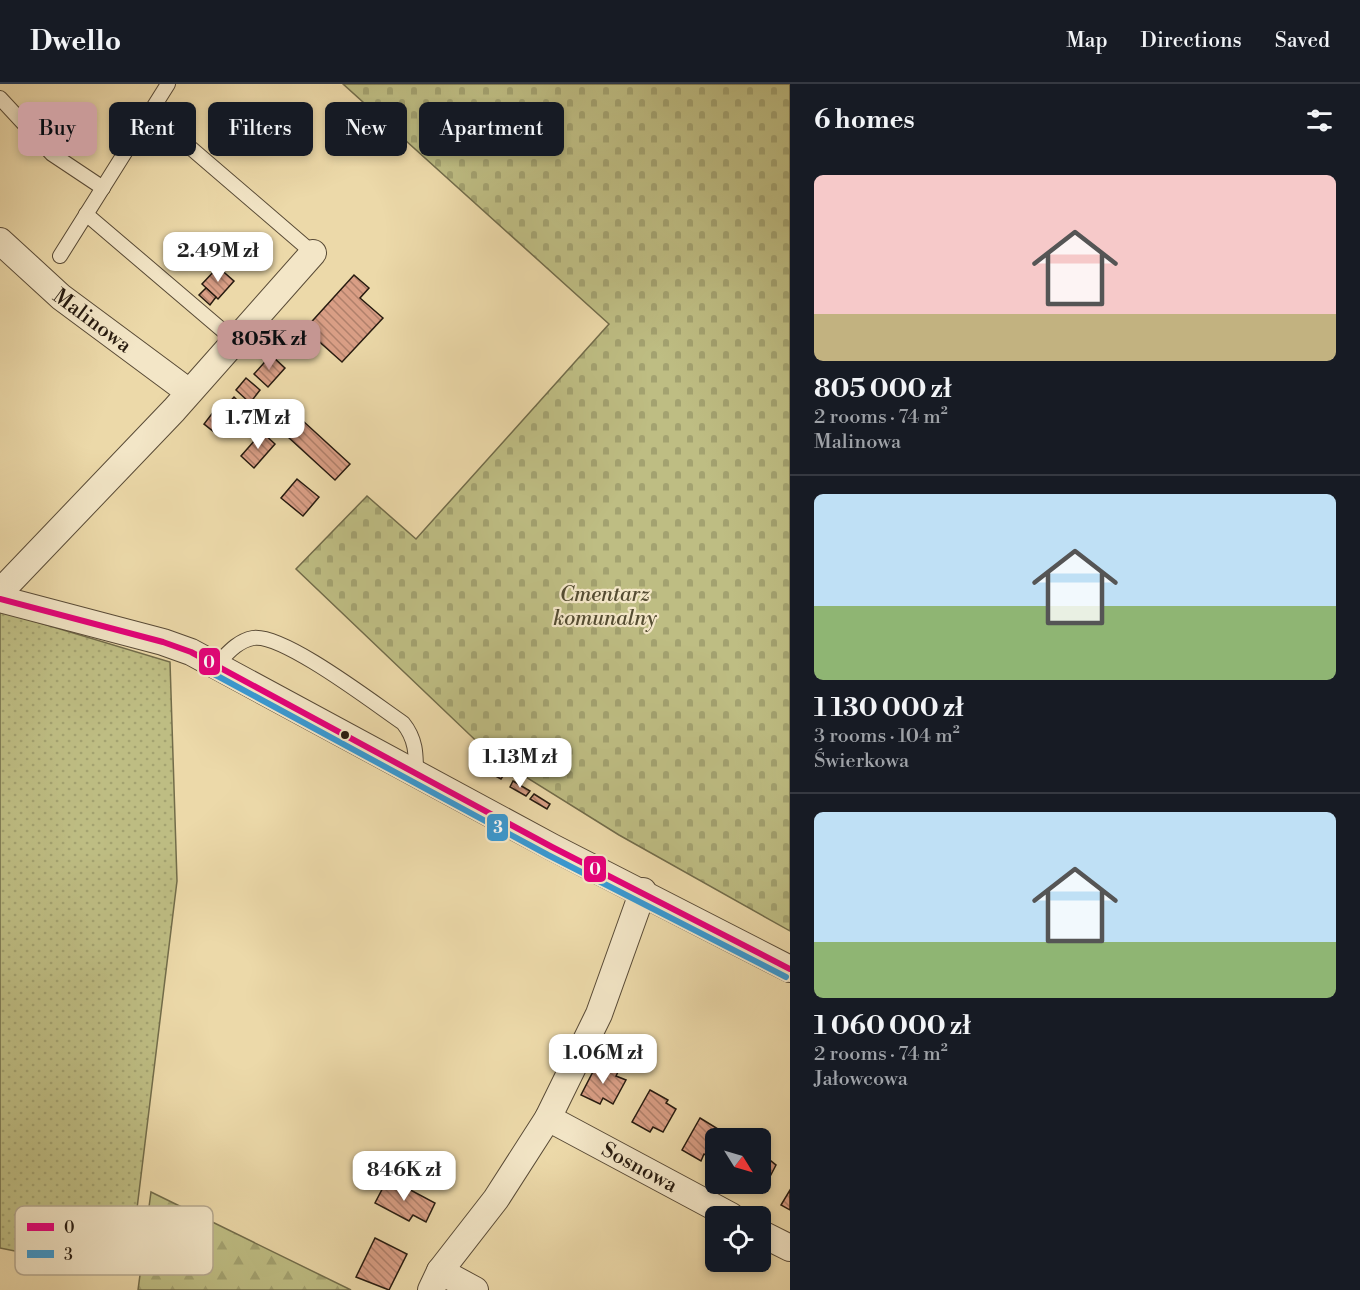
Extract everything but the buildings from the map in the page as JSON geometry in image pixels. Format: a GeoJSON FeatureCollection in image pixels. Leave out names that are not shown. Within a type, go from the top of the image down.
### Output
{"type":"FeatureCollection","features":[{"type":"Feature","properties":{"kind":"street","name":"Malinowa"},"geometry":{"type":"LineString","coordinates":[[0,241],[61,297],[189,392]]}},
{"type":"Feature","properties":{"kind":"street"},"geometry":{"type":"LineString","coordinates":[[0,592],[189,392],[313,253]]}},
{"type":"Feature","properties":{"kind":"street"},"geometry":{"type":"LineString","coordinates":[[0,599],[163,642],[216,665],[552,847],[643,891],[790,969]]}},
{"type":"Feature","properties":{"kind":"street"},"geometry":{"type":"LineString","coordinates":[[475,1290],[436,1280],[496,1199],[548,1118],[599,1014],[643,891]]}},
{"type":"Feature","properties":{"kind":"street","name":"Sosnowa"},"geometry":{"type":"LineString","coordinates":[[548,1118],[712,1206]]}},
{"type":"Feature","properties":{"kind":"street"},"geometry":{"type":"LineString","coordinates":[[771,1238],[790,1248]]}},
{"type":"Feature","properties":{"kind":"lane"},"geometry":{"type":"LineString","coordinates":[[157,102],[168,84]]}},
{"type":"Feature","properties":{"kind":"lane"},"geometry":{"type":"LineString","coordinates":[[0,98],[52,154],[103,188]]}},
{"type":"Feature","properties":{"kind":"lane"},"geometry":{"type":"LineString","coordinates":[[196,153],[313,253]]}},
{"type":"Feature","properties":{"kind":"lane"},"geometry":{"type":"LineString","coordinates":[[60,256],[123,156]]}},
{"type":"Feature","properties":{"kind":"lane"},"geometry":{"type":"LineString","coordinates":[[86,214],[235,341]]}},
{"type":"Feature","properties":{"kind":"lane"},"geometry":{"type":"LineString","coordinates":[[216,665],[239,642],[251,638],[263,638],[289,648],[403,723],[415,746],[416,773]]}},
{"type":"Feature","properties":{"kind":"green space","name":"Cmentarz komunalny"},"geometry":{"type":"Polygon","coordinates":[[[343,84],[790,84],[790,931],[619,835],[492,756],[296,569],[367,496],[416,539],[609,324],[423,156],[564,156],[564,102],[419,102],[419,153],[407,142],[407,102],[363,102],[343,84]]]}},
{"type":"Feature","properties":{"kind":"green space"},"geometry":{"type":"Polygon","coordinates":[[[0,611],[170,662],[177,881],[137,1206],[15,1206],[15,1251],[0,1248],[0,611]]]}},
{"type":"Feature","properties":{"kind":"green space"},"geometry":{"type":"Polygon","coordinates":[[[151,1192],[180,1206],[149,1206],[151,1192]]]}},
{"type":"Feature","properties":{"kind":"green space"},"geometry":{"type":"Polygon","coordinates":[[[213,1222],[351,1290],[138,1290],[140,1275],[213,1275],[213,1222]]]}},
{"type":"Feature","properties":{"kind":"transit line","name":"0"},"geometry":{"type":"LineString","coordinates":[[0,599],[163,642],[191,652],[552,847],[790,969]]}},
{"type":"Feature","properties":{"kind":"transit line","name":"3"},"geometry":{"type":"LineString","coordinates":[[212,673],[548,855],[786,977]]}}]}
